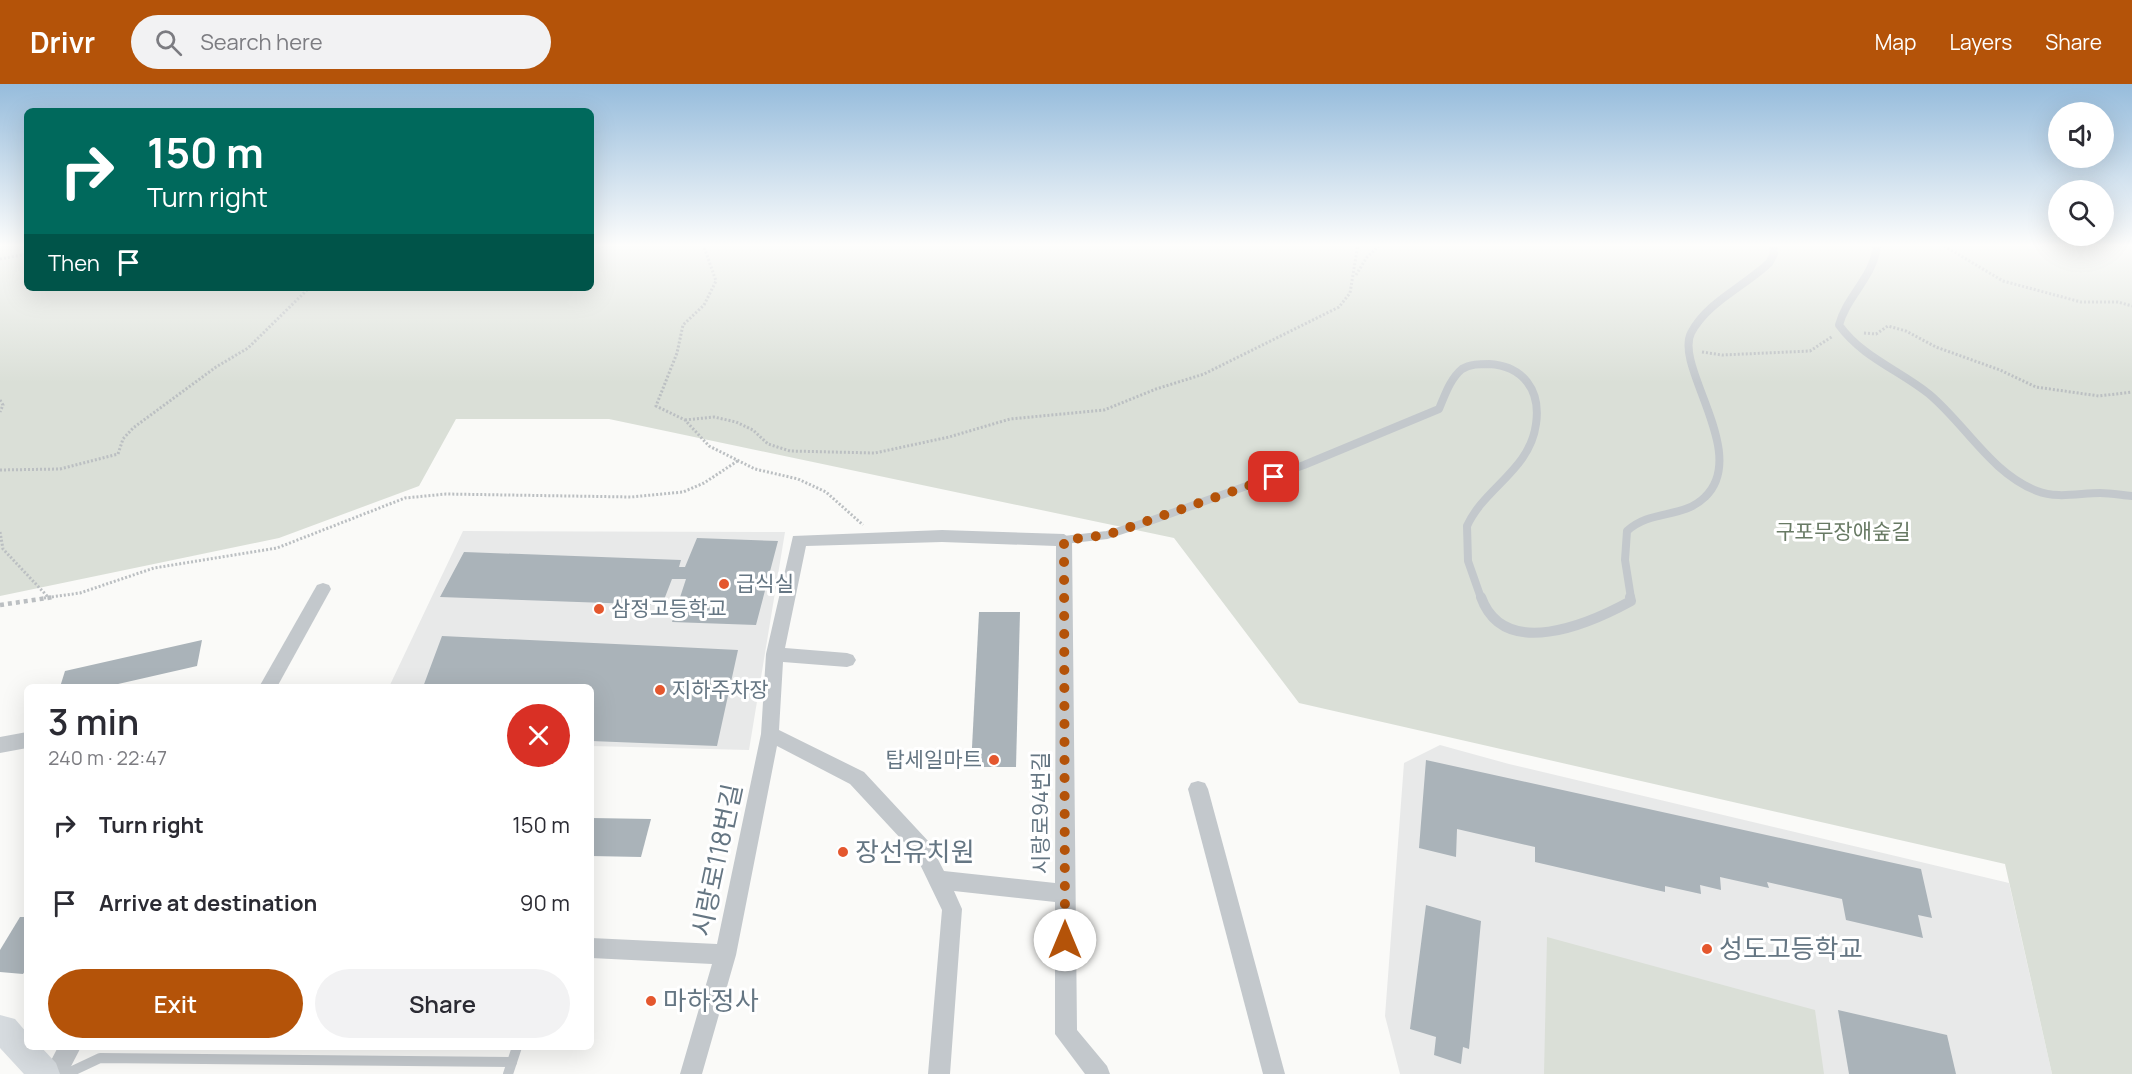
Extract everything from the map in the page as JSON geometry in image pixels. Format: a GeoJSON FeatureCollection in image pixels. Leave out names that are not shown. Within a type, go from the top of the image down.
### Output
{"type":"FeatureCollection","features":[{"type":"Feature","properties":{"kind":"main road"},"geometry":{"type":"LineString","coordinates":[[0,1030],[4,1030],[45,1074]]}},
{"type":"Feature","properties":{"kind":"street","name":"시랑로118번길"},"geometry":{"type":"LineString","coordinates":[[691,1074],[724,955],[770,734],[775,654],[799,540],[870,536],[1064,540]]}},
{"type":"Feature","properties":{"kind":"street","name":"시랑로94번길"},"geometry":{"type":"LineString","coordinates":[[1064,540],[1066,1034],[1099,1074]]}},
{"type":"Feature","properties":{"kind":"street"},"geometry":{"type":"LineString","coordinates":[[271,684],[323,589]]}},
{"type":"Feature","properties":{"kind":"street"},"geometry":{"type":"LineString","coordinates":[[775,654],[847,660]]}},
{"type":"Feature","properties":{"kind":"street"},"geometry":{"type":"LineString","coordinates":[[770,734],[857,778],[922,848],[938,880],[952,909],[939,1074]]}},
{"type":"Feature","properties":{"kind":"street"},"geometry":{"type":"LineString","coordinates":[[0,746],[24,742]]}},
{"type":"Feature","properties":{"kind":"street"},"geometry":{"type":"LineString","coordinates":[[1198,789],[1274,1074]]}},
{"type":"Feature","properties":{"kind":"street"},"geometry":{"type":"LineString","coordinates":[[938,880],[1065,894]]}},
{"type":"Feature","properties":{"kind":"street"},"geometry":{"type":"LineString","coordinates":[[594,948],[724,955]]}},
{"type":"Feature","properties":{"kind":"street"},"geometry":{"type":"LineString","coordinates":[[55,1074],[68,1050]]}},
{"type":"Feature","properties":{"kind":"lane"},"geometry":{"type":"LineString","coordinates":[[1064,540],[1118,532],[1304,465],[1439,409],[1456,375],[1465,368],[1479,365],[1504,366],[1523,375],[1534,394],[1537,414],[1533,436],[1522,462],[1475,513],[1466,529],[1468,557],[1479,594],[1489,615],[1503,627],[1527,635],[1609,615],[1631,601],[1625,560],[1627,531],[1640,518],[1676,513],[1707,497],[1718,475],[1719,446],[1686,348],[1688,336],[1704,316],[1735,290]]}},
{"type":"Feature","properties":{"kind":"lane"},"geometry":{"type":"LineString","coordinates":[[1856,290],[1841,310],[1839,325],[1854,346],[1886,364],[1931,396],[1987,453],[2035,490],[2054,496],[2098,493],[2132,496]]}},
{"type":"Feature","properties":{"kind":"lane"},"geometry":{"type":"LineString","coordinates":[[508,1074],[517,1050]]}},
{"type":"Feature","properties":{"kind":"lane"},"geometry":{"type":"LineString","coordinates":[[66,1074],[100,1058],[512,1062]]}},
{"type":"Feature","properties":{"kind":"path"},"geometry":{"type":"LineString","coordinates":[[711,290],[704,305],[683,325],[677,353],[656,406],[685,420],[709,446],[755,470],[798,480],[826,492],[859,520],[870,536]]}},
{"type":"Feature","properties":{"kind":"path"},"geometry":{"type":"LineString","coordinates":[[685,420],[714,417],[736,422],[753,430],[768,444],[790,451],[874,453],[950,437],[1010,419],[1104,410],[1156,388],[1204,374],[1327,313],[1346,300],[1350,290]]}},
{"type":"Feature","properties":{"kind":"path"},"geometry":{"type":"LineString","coordinates":[[2037,290],[2081,302],[2118,302],[2132,306]]}},
{"type":"Feature","properties":{"kind":"path"},"geometry":{"type":"LineString","coordinates":[[0,470],[16,472],[83,466],[118,454],[123,439],[133,429],[216,367],[249,348],[306,291]]}},
{"type":"Feature","properties":{"kind":"path"},"geometry":{"type":"LineString","coordinates":[[1687,342],[1701,352],[1722,355],[1810,351],[1834,336],[1844,333],[1876,334],[1888,326],[2036,387],[2099,396],[2132,392]]}},
{"type":"Feature","properties":{"kind":"path"},"geometry":{"type":"LineString","coordinates":[[0,400],[3,405],[0,412]]}},
{"type":"Feature","properties":{"kind":"path"},"geometry":{"type":"LineString","coordinates":[[0,605],[80,593],[154,568],[278,548],[405,498],[446,494],[631,497],[683,492],[704,483],[722,469],[739,460]]}},
{"type":"Feature","properties":{"kind":"path"},"geometry":{"type":"LineString","coordinates":[[0,532],[3,549],[49,598]]}},
{"type":"Feature","properties":{"kind":"shaded area","name":"삼정고등학교"},"geometry":{"type":"Polygon","coordinates":[[[463,531],[785,532],[749,750],[594,746],[594,684],[390,684],[463,531]]]}},
{"type":"Feature","properties":{"kind":"shaded area","name":"성도고등학교"},"geometry":{"type":"Polygon","coordinates":[[[1440,745],[1509,764],[2009,883],[2052,1074],[1400,1074],[1385,1016],[1404,763],[1440,745]]]}},
{"type":"Feature","properties":{"kind":"green space","name":"구포무장애숲길"},"geometry":{"type":"Polygon","coordinates":[[[0,290],[2132,290],[2132,1074],[2052,1074],[2005,864],[1299,703],[1174,538],[609,419],[456,419],[419,486],[279,538],[0,596],[0,290]]]}},
{"type":"Feature","properties":{"kind":"green space"},"geometry":{"type":"Polygon","coordinates":[[[1547,937],[1815,1010],[1824,1074],[1544,1074],[1547,937]]]}},
{"type":"Feature","properties":{"kind":"building"},"geometry":{"type":"Polygon","coordinates":[[[697,538],[778,541],[756,625],[672,622],[686,579],[672,579],[662,605],[440,597],[464,552],[681,560],[679,567],[685,567],[697,538]]]}},
{"type":"Feature","properties":{"kind":"building"},"geometry":{"type":"Polygon","coordinates":[[[979,612],[1020,612],[1016,767],[971,767],[979,612]]]}},
{"type":"Feature","properties":{"kind":"building","name":"지하주차장"},"geometry":{"type":"Polygon","coordinates":[[[442,636],[738,650],[717,746],[594,741],[594,684],[424,684],[442,636]]]}},
{"type":"Feature","properties":{"kind":"building"},"geometry":{"type":"Polygon","coordinates":[[[202,640],[197,666],[118,684],[61,684],[65,671],[202,640]]]}},
{"type":"Feature","properties":{"kind":"building"},"geometry":{"type":"Polygon","coordinates":[[[1426,760],[1921,869],[1932,918],[1918,915],[1923,938],[1846,920],[1842,899],[1767,882],[1769,888],[1720,877],[1721,890],[1700,885],[1701,894],[1665,886],[1665,892],[1535,862],[1535,847],[1457,829],[1456,857],[1419,848],[1426,760]]]}},
{"type":"Feature","properties":{"kind":"building"},"geometry":{"type":"Polygon","coordinates":[[[594,818],[651,819],[641,857],[594,856],[594,818]]]}},
{"type":"Feature","properties":{"kind":"building"},"geometry":{"type":"Polygon","coordinates":[[[1426,905],[1481,921],[1469,1049],[1463,1047],[1461,1064],[1434,1055],[1436,1037],[1410,1029],[1426,905]]]}},
{"type":"Feature","properties":{"kind":"building"},"geometry":{"type":"Polygon","coordinates":[[[20,917],[24,917],[23,974],[0,972],[0,950],[20,917]]]}},
{"type":"Feature","properties":{"kind":"building"},"geometry":{"type":"Polygon","coordinates":[[[1838,1010],[1947,1035],[1956,1074],[1849,1074],[1838,1010]]]}},
{"type":"Feature","properties":{"kind":"place","name":"급식실"},"geometry":{"type":"Point","coordinates":[724,584]}},
{"type":"Feature","properties":{"kind":"place","name":"삼정고등학교"},"geometry":{"type":"Point","coordinates":[599,609]}},
{"type":"Feature","properties":{"kind":"place","name":"지하주차장"},"geometry":{"type":"Point","coordinates":[660,690]}},
{"type":"Feature","properties":{"kind":"place","name":"탑세일마트"},"geometry":{"type":"Point","coordinates":[994,760]}},
{"type":"Feature","properties":{"kind":"place","name":"장선유치원"},"geometry":{"type":"Point","coordinates":[843,852]}},
{"type":"Feature","properties":{"kind":"place","name":"성도고등학교"},"geometry":{"type":"Point","coordinates":[1707,949]}},
{"type":"Feature","properties":{"kind":"place","name":"마하정사"},"geometry":{"type":"Point","coordinates":[651,1001]}},
{"type":"Feature","properties":{"kind":"route"},"geometry":{"type":"LineString","coordinates":[[1065,940],[1064,540],[1107,535],[1213,496],[1274,477]]}}]}
